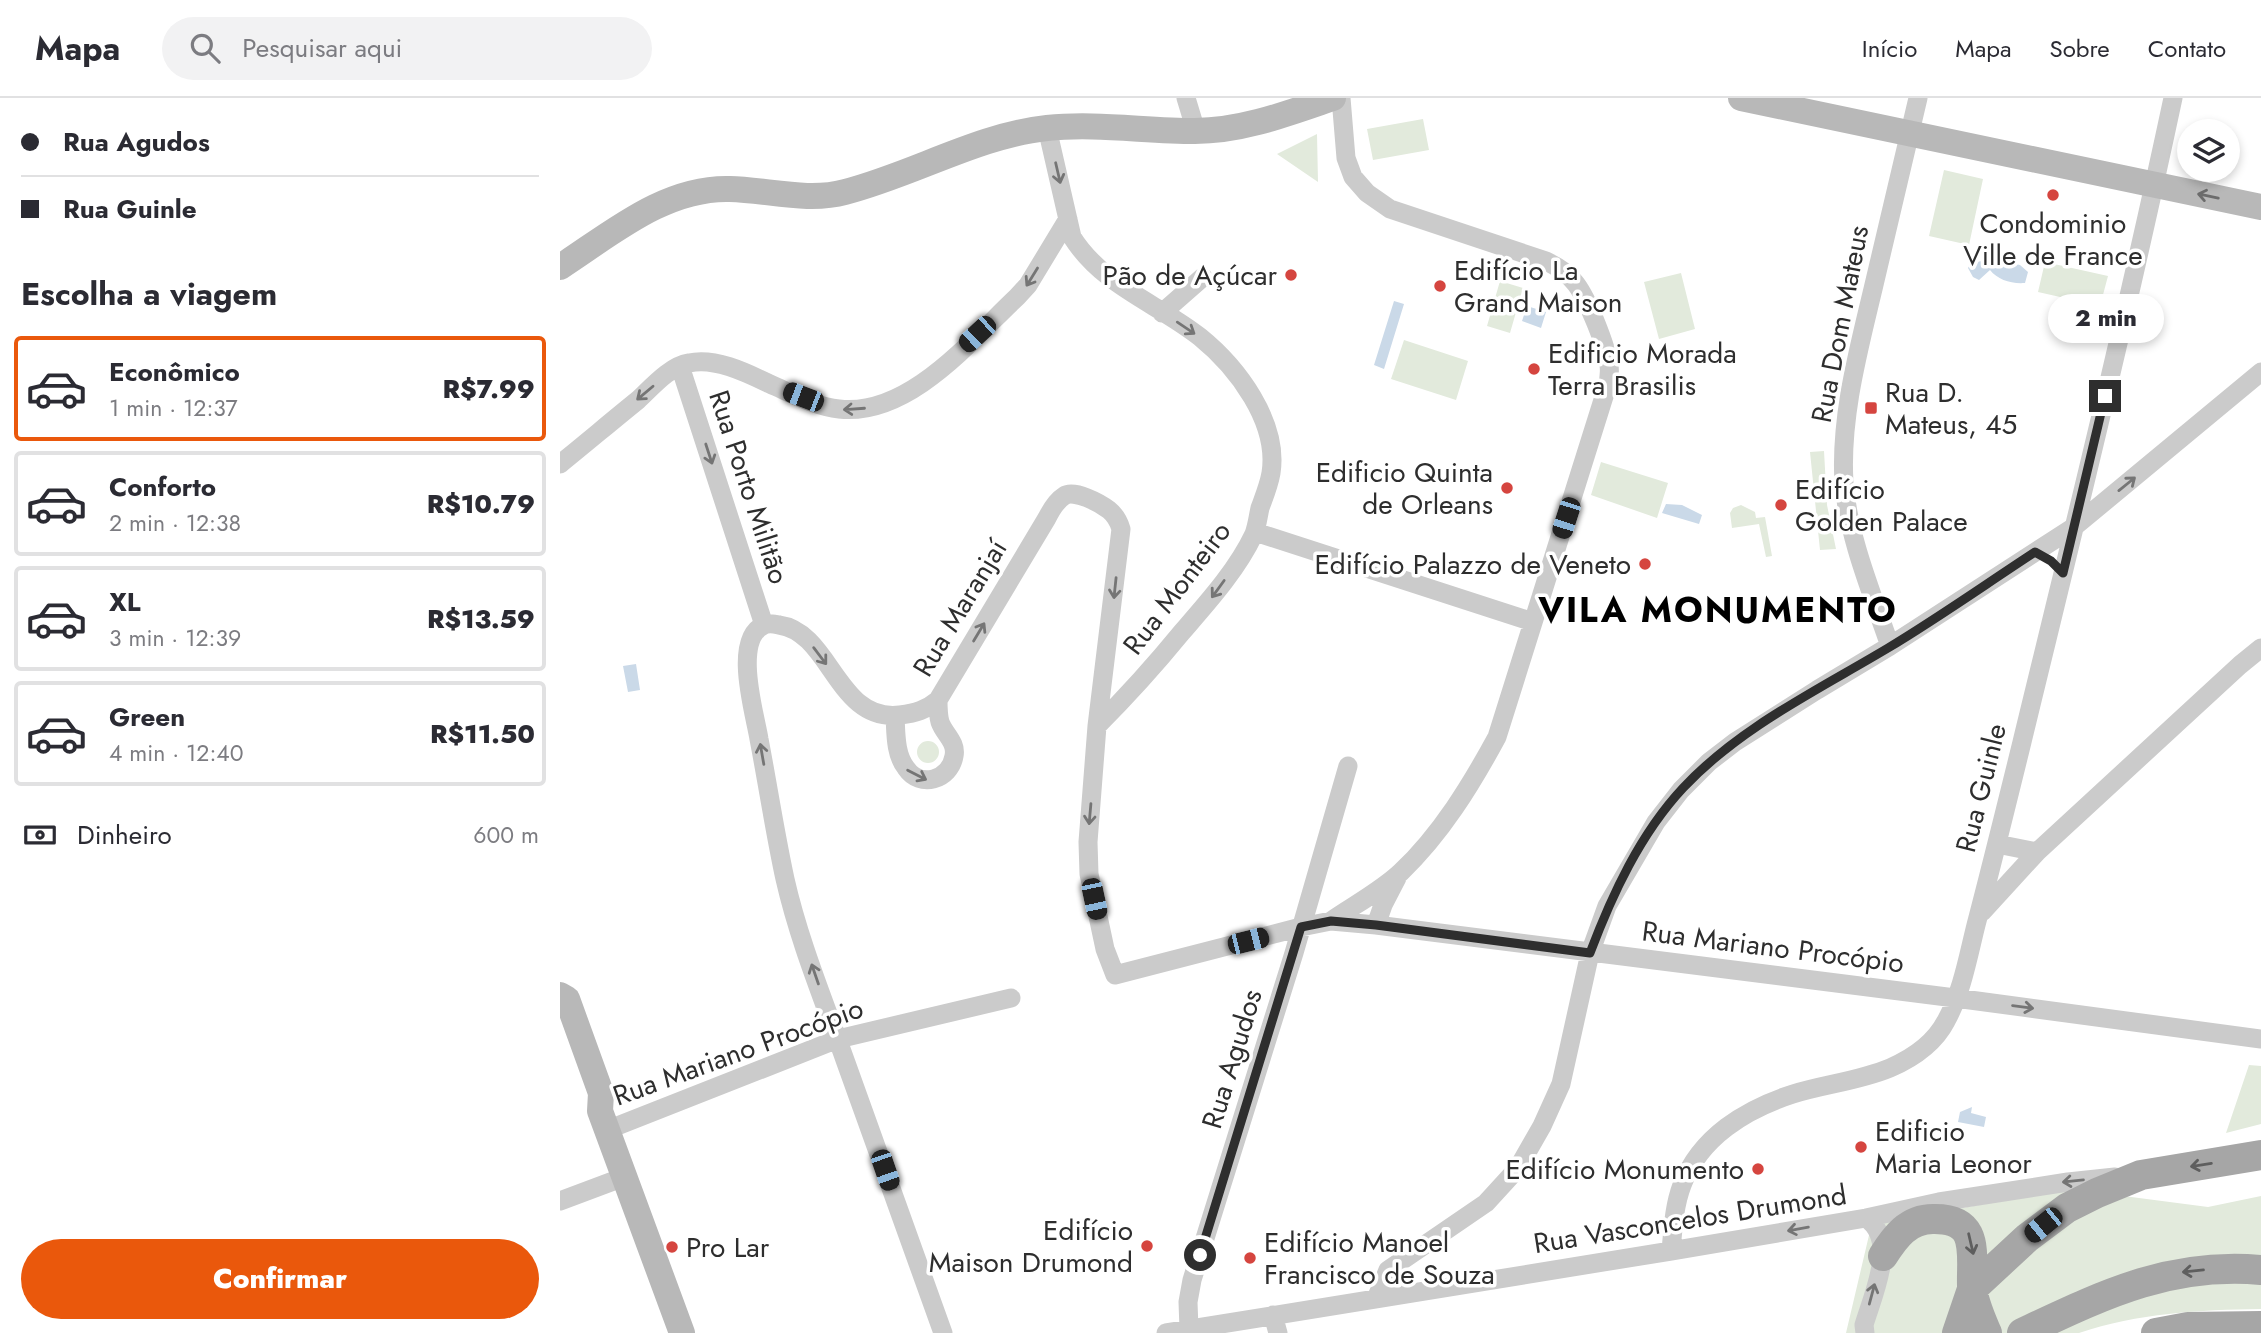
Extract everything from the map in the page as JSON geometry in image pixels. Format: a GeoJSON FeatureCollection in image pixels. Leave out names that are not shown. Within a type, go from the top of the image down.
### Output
{"type":"FeatureCollection","features":[{"type":"Feature","properties":{"kind":"main road"},"geometry":{"type":"LineString","coordinates":[[1972,1289],[2014,1249],[2059,1214],[2096,1193],[2141,1175],[2261,1155]]}},
{"type":"Feature","properties":{"kind":"main road"},"geometry":{"type":"LineString","coordinates":[[1883,1256],[1896,1236],[1910,1224],[1934,1219],[1955,1223],[1968,1232],[1973,1245],[1972,1289],[1957,1333]]}},
{"type":"Feature","properties":{"kind":"main road"},"geometry":{"type":"LineString","coordinates":[[2022,1333],[2135,1283],[2179,1272],[2229,1268],[2261,1270]]}},
{"type":"Feature","properties":{"kind":"main road"},"geometry":{"type":"LineString","coordinates":[[1972,1289],[1987,1333]]}},
{"type":"Feature","properties":{"kind":"main road"},"geometry":{"type":"LineString","coordinates":[[2156,1333],[2189,1326],[2261,1326]]}},
{"type":"Feature","properties":{"kind":"street"},"geometry":{"type":"LineString","coordinates":[[1186,98],[1196,131]]}},
{"type":"Feature","properties":{"kind":"street"},"geometry":{"type":"LineString","coordinates":[[560,267],[649,209],[673,198],[702,190],[728,189],[823,197],[846,192],[1014,133],[1047,128],[1100,126],[1196,131],[1279,117],[1333,98]]}},
{"type":"Feature","properties":{"kind":"street"},"geometry":{"type":"LineString","coordinates":[[1331,921],[1399,874],[1423,851],[1476,777],[1492,747],[1607,387],[1610,370],[1586,300],[1575,282],[1564,271],[1546,261],[1390,209],[1367,193],[1353,177],[1346,158],[1341,98]]}},
{"type":"Feature","properties":{"kind":"street"},"geometry":{"type":"LineString","coordinates":[[1741,98],[2261,208]]}},
{"type":"Feature","properties":{"kind":"street","name":"Rua Dom Mateus"},"geometry":{"type":"LineString","coordinates":[[1890,646],[1862,562],[1849,512],[1844,484],[1844,446],[1852,380],[1918,98]]}},
{"type":"Feature","properties":{"kind":"street","name":"Rua Guinle"},"geometry":{"type":"LineString","coordinates":[[1671,1251],[1674,1218],[1682,1183],[1701,1152],[1723,1128],[1749,1111],[1793,1094],[1874,1074],[1906,1060],[1930,1043],[1945,1022],[1955,998],[1997,844],[2155,185],[2173,98]]}},
{"type":"Feature","properties":{"kind":"street","name":"Rua Monteiro"},"geometry":{"type":"LineString","coordinates":[[1047,128],[1072,237],[1081,251],[1100,271],[1138,299],[1200,337],[1225,360],[1244,383],[1262,415],[1268,436],[1271,472],[1255,531],[1241,558],[1210,600],[1133,691],[1097,726]]}},
{"type":"Feature","properties":{"kind":"street"},"geometry":{"type":"LineString","coordinates":[[560,464],[680,366],[689,362],[707,362],[741,370],[784,390],[838,409],[881,405],[907,394],[937,372],[1017,297],[1028,285],[1068,219]]}},
{"type":"Feature","properties":{"kind":"street"},"geometry":{"type":"LineString","coordinates":[[1162,313],[1203,277]]}},
{"type":"Feature","properties":{"kind":"street","name":"Rua Porto Militão"},"geometry":{"type":"LineString","coordinates":[[680,366],[764,625]]}},
{"type":"Feature","properties":{"kind":"street"},"geometry":{"type":"LineString","coordinates":[[1376,1299],[1388,1270],[1486,1203],[1518,1168],[1542,1126],[1560,1084],[1590,953],[1608,906],[1656,822],[1681,790],[1709,762],[1735,742],[2074,527],[2261,372]]}},
{"type":"Feature","properties":{"kind":"street","name":"Rua Maranjaí"},"geometry":{"type":"LineString","coordinates":[[895,716],[920,712],[938,700],[1056,503],[1065,494],[1073,494],[1109,510],[1118,520],[1121,529],[1097,726],[1088,842],[1089,874],[1105,949],[1115,975]]}},
{"type":"Feature","properties":{"kind":"street"},"geometry":{"type":"LineString","coordinates":[[1255,531],[1533,622]]}},
{"type":"Feature","properties":{"kind":"street"},"geometry":{"type":"LineString","coordinates":[[2035,552],[2051,561],[2063,573]]}},
{"type":"Feature","properties":{"kind":"street"},"geometry":{"type":"LineString","coordinates":[[938,700],[941,723],[955,753],[949,768],[935,779],[924,780],[906,768],[898,748],[895,716],[877,713],[856,700],[805,636],[783,625],[764,625],[756,631],[748,646],[751,694],[786,881],[838,1039],[943,1333]]}},
{"type":"Feature","properties":{"kind":"street"},"geometry":{"type":"LineString","coordinates":[[1979,915],[2037,852],[2261,648]]}},
{"type":"Feature","properties":{"kind":"street","name":"Rua Agudos"},"geometry":{"type":"LineString","coordinates":[[1189,1329],[1188,1302],[1192,1280],[1348,766]]}},
{"type":"Feature","properties":{"kind":"street"},"geometry":{"type":"LineString","coordinates":[[1997,844],[2037,852]]}},
{"type":"Feature","properties":{"kind":"street"},"geometry":{"type":"LineString","coordinates":[[1376,925],[1399,874]]}},
{"type":"Feature","properties":{"kind":"street","name":"Rua Mariano Procópio"},"geometry":{"type":"LineString","coordinates":[[1115,975],[1331,921],[1955,998],[2261,1040]]}},
{"type":"Feature","properties":{"kind":"street"},"geometry":{"type":"LineString","coordinates":[[560,995],[567,999],[601,1093],[604,1120],[682,1333]]}},
{"type":"Feature","properties":{"kind":"street","name":"Rua Mariano Procópio"},"geometry":{"type":"LineString","coordinates":[[604,1120],[838,1039],[1011,998]]}},
{"type":"Feature","properties":{"kind":"street"},"geometry":{"type":"LineString","coordinates":[[560,1022],[588,1098],[604,1120]]}},
{"type":"Feature","properties":{"kind":"street","name":"Rua Vasconcelos Drumond"},"geometry":{"type":"LineString","coordinates":[[1166,1333],[1189,1329],[1276,1324],[1376,1299],[1866,1218],[1939,1202],[2068,1181],[2141,1175]]}},
{"type":"Feature","properties":{"kind":"street"},"geometry":{"type":"LineString","coordinates":[[560,1201],[625,1177]]}},
{"type":"Feature","properties":{"kind":"street"},"geometry":{"type":"LineString","coordinates":[[1865,1333],[1864,1325],[1883,1256],[1880,1232],[1866,1218]]}},
{"type":"Feature","properties":{"kind":"shaded area"},"geometry":{"type":"Polygon","coordinates":[[[1423,119],[1429,150],[1373,160],[1367,129],[1423,119]]]}},
{"type":"Feature","properties":{"kind":"shaded area"},"geometry":{"type":"Polygon","coordinates":[[[1317,134],[1318,182],[1277,154],[1317,134]]]}},
{"type":"Feature","properties":{"kind":"shaded area"},"geometry":{"type":"Polygon","coordinates":[[[1944,170],[1983,179],[1969,245],[1929,236],[1944,170]]]}},
{"type":"Feature","properties":{"kind":"shaded area"},"geometry":{"type":"Polygon","coordinates":[[[2045,262],[2108,276],[2100,306],[2038,292],[2045,262]]]}},
{"type":"Feature","properties":{"kind":"shaded area"},"geometry":{"type":"Polygon","coordinates":[[[1681,273],[1695,329],[1659,339],[1644,282],[1681,273]]]}},
{"type":"Feature","properties":{"kind":"shaded area"},"geometry":{"type":"Polygon","coordinates":[[[1500,281],[1523,288],[1510,333],[1487,326],[1500,281]]]}},
{"type":"Feature","properties":{"kind":"shaded area"},"geometry":{"type":"Polygon","coordinates":[[[1404,340],[1468,361],[1456,400],[1391,379],[1404,340]]]}},
{"type":"Feature","properties":{"kind":"shaded area"},"geometry":{"type":"Polygon","coordinates":[[[1824,451],[1827,505],[1836,549],[1820,550],[1810,452],[1824,451]]]}},
{"type":"Feature","properties":{"kind":"shaded area"},"geometry":{"type":"Polygon","coordinates":[[[1601,462],[1668,483],[1657,518],[1591,495],[1601,462]]]}},
{"type":"Feature","properties":{"kind":"shaded area"},"geometry":{"type":"Polygon","coordinates":[[[1741,505],[1755,512],[1756,518],[1765,517],[1772,556],[1766,557],[1759,524],[1732,528],[1730,513],[1733,508],[1741,505]]]}},
{"type":"Feature","properties":{"kind":"shaded area"},"geometry":{"type":"Polygon","coordinates":[[[928,741],[936,744],[939,752],[936,760],[928,763],[920,760],[917,752],[920,744],[928,741]]]}},
{"type":"Feature","properties":{"kind":"shaded area"},"geometry":{"type":"Polygon","coordinates":[[[2249,1065],[2261,1066],[2261,1124],[2226,1133],[2249,1065]]]}},
{"type":"Feature","properties":{"kind":"shaded area"},"geometry":{"type":"Polygon","coordinates":[[[2070,1189],[2208,1207],[2261,1196],[2261,1309],[2215,1310],[2146,1317],[2079,1333],[1846,1333],[1870,1231],[1877,1223],[2070,1189]]]}},
{"type":"Feature","properties":{"kind":"water"},"geometry":{"type":"Polygon","coordinates":[[[1986,256],[1994,264],[1997,260],[2020,265],[2028,272],[2025,283],[2005,281],[1990,270],[1979,280],[1973,277],[1968,268],[1971,263],[1982,261],[1986,256]]]}},
{"type":"Feature","properties":{"kind":"water"},"geometry":{"type":"Polygon","coordinates":[[[1394,301],[1404,304],[1384,369],[1374,365],[1394,301]]]}},
{"type":"Feature","properties":{"kind":"water"},"geometry":{"type":"Polygon","coordinates":[[[1527,306],[1546,312],[1541,328],[1522,321],[1527,306]]]}},
{"type":"Feature","properties":{"kind":"water"},"geometry":{"type":"Polygon","coordinates":[[[1666,504],[1682,505],[1702,515],[1699,524],[1662,513],[1666,504]]]}},
{"type":"Feature","properties":{"kind":"water"},"geometry":{"type":"Polygon","coordinates":[[[636,664],[640,690],[628,692],[623,666],[636,664]]]}},
{"type":"Feature","properties":{"kind":"water"},"geometry":{"type":"Polygon","coordinates":[[[1972,1107],[1971,1113],[1986,1117],[1984,1127],[1958,1122],[1960,1112],[1972,1107]]]}},
{"type":"Feature","properties":{"kind":"place","name":"Condominio Ville de France"},"geometry":{"type":"Point","coordinates":[2053,195]}},
{"type":"Feature","properties":{"kind":"place","name":"Pão de Açúcar"},"geometry":{"type":"Point","coordinates":[1291,275]}},
{"type":"Feature","properties":{"kind":"place","name":"Edifício La Grand Maison"},"geometry":{"type":"Point","coordinates":[1440,286]}},
{"type":"Feature","properties":{"kind":"place","name":"Edificio Morada Terra Brasilis"},"geometry":{"type":"Point","coordinates":[1534,369]}},
{"type":"Feature","properties":{"kind":"place","name":"Rua D. Mateus, 45"},"geometry":{"type":"Point","coordinates":[1871,408]}},
{"type":"Feature","properties":{"kind":"place","name":"Edificio Quinta de Orleans"},"geometry":{"type":"Point","coordinates":[1507,488]}},
{"type":"Feature","properties":{"kind":"place","name":"Edifício Golden Palace"},"geometry":{"type":"Point","coordinates":[1781,505]}},
{"type":"Feature","properties":{"kind":"place","name":"Edifício Palazzo de Veneto"},"geometry":{"type":"Point","coordinates":[1645,564]}},
{"type":"Feature","properties":{"kind":"place","name":"Edificio Maria Leonor"},"geometry":{"type":"Point","coordinates":[1861,1147]}},
{"type":"Feature","properties":{"kind":"place","name":"Edifício Monumento"},"geometry":{"type":"Point","coordinates":[1758,1169]}},
{"type":"Feature","properties":{"kind":"place","name":"Edifício Maison Drumond"},"geometry":{"type":"Point","coordinates":[1147,1246]}},
{"type":"Feature","properties":{"kind":"place","name":"Pro Lar"},"geometry":{"type":"Point","coordinates":[672,1247]}},
{"type":"Feature","properties":{"kind":"place","name":"Edifício Manoel Francisco de Souza"},"geometry":{"type":"Point","coordinates":[1250,1258]}},
{"type":"Feature","properties":{"kind":"district","name":"VILA MONUMENTO"},"geometry":{"type":"Point","coordinates":[1718,610]}},
{"type":"Feature","properties":{"kind":"route"},"geometry":{"type":"LineString","coordinates":[[1200,1255],[1301,927],[1331,921],[1376,925],[1590,953],[1608,906],[1656,822],[1681,790],[1709,762],[1735,742],[2035,552],[2051,561],[2063,573],[2105,396]]}}]}
